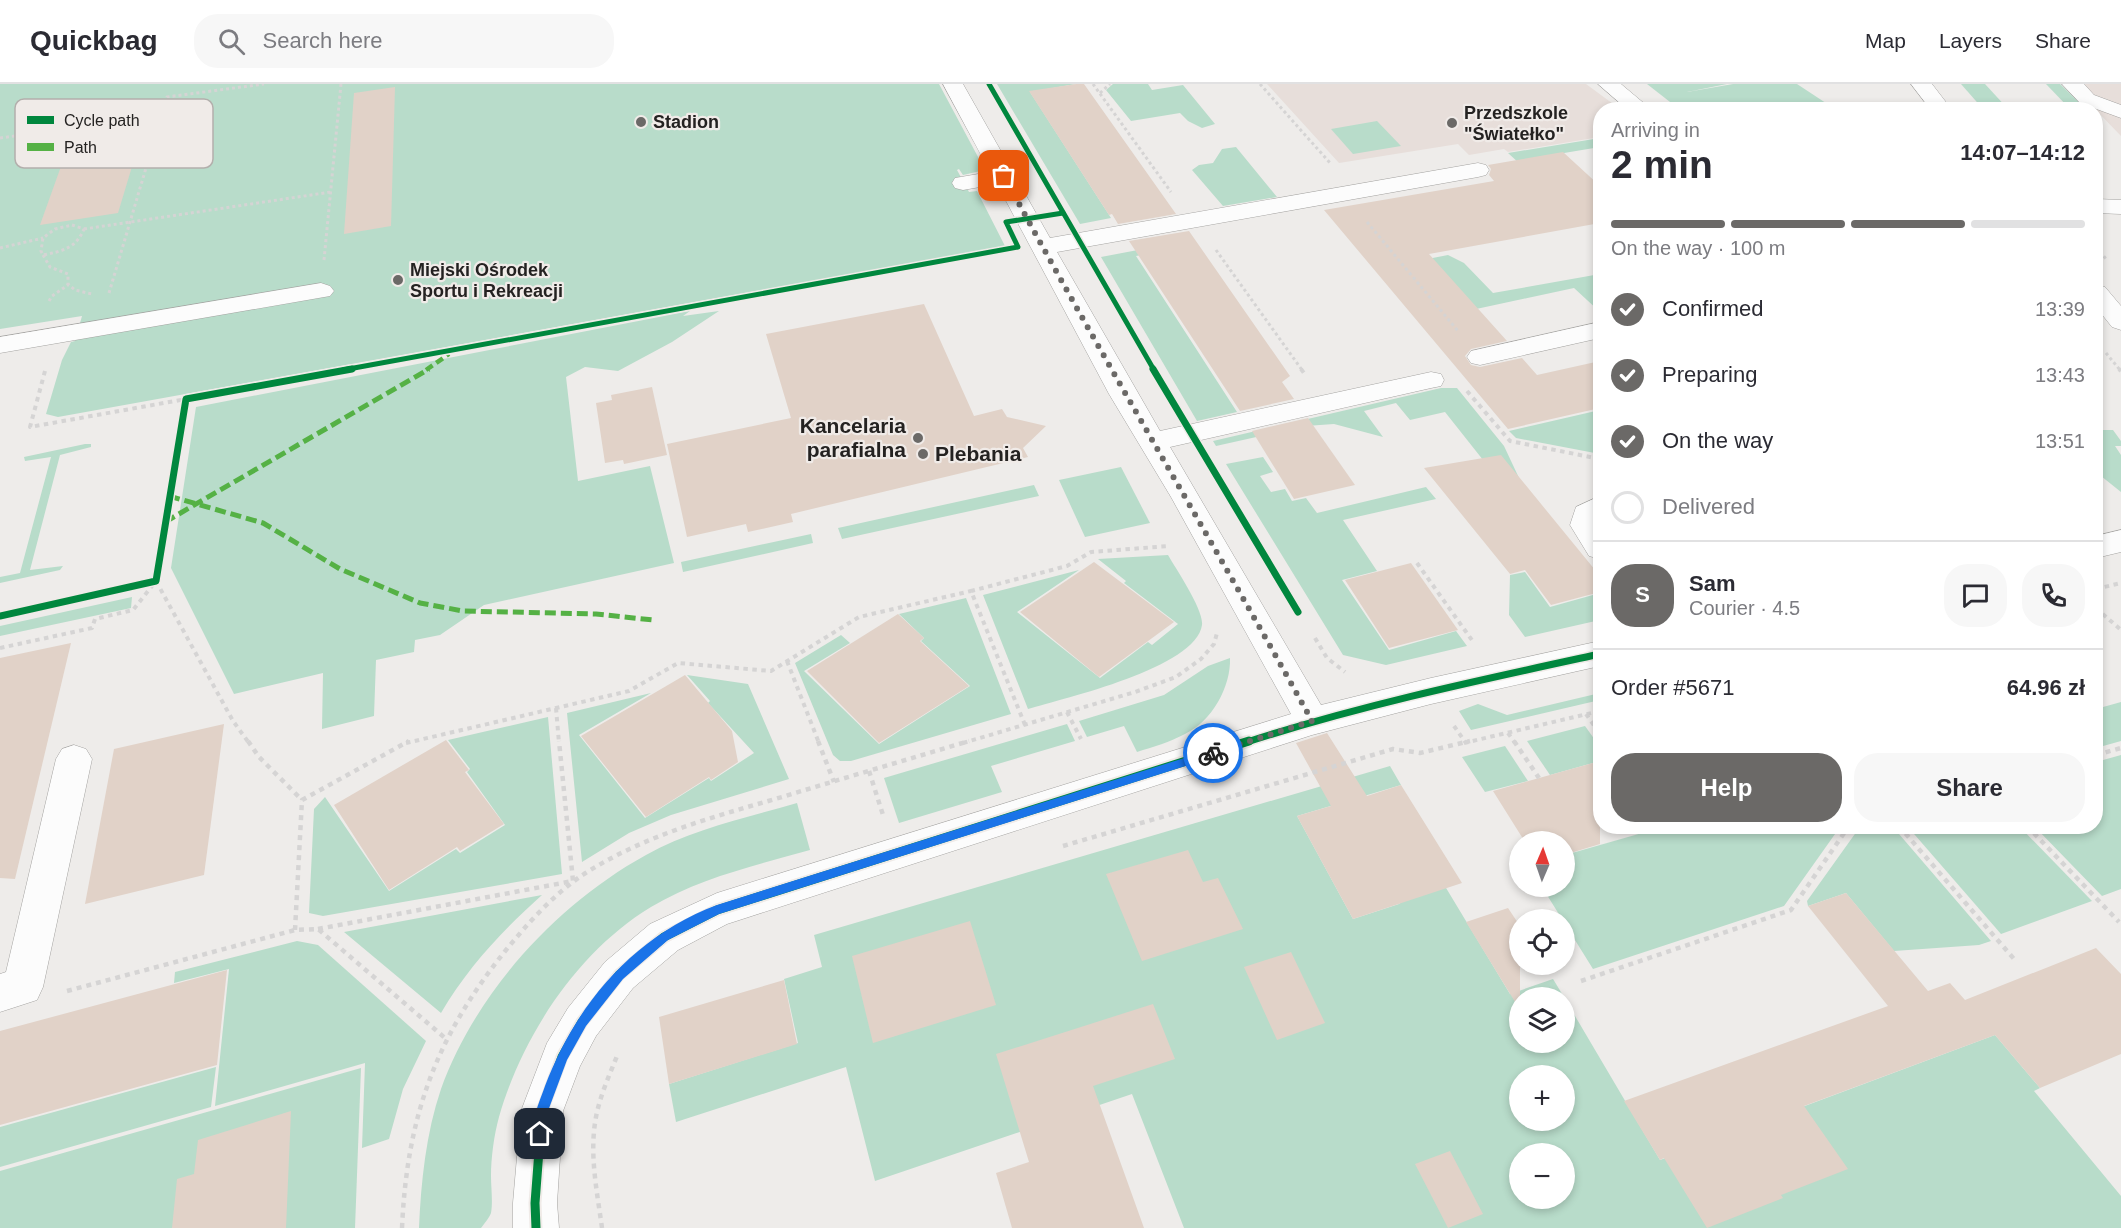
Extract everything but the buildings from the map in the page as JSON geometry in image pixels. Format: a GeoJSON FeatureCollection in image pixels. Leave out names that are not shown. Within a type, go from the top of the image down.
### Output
{"type":"FeatureCollection","features":[{"type":"Feature","properties":{"kind":"street"},"geometry":{"type":"LineString","coordinates":[[953,84],[1042,247],[1312,721]]}},
{"type":"Feature","properties":{"kind":"street"},"geometry":{"type":"LineString","coordinates":[[1608,84],[1632,102]]}},
{"type":"Feature","properties":{"kind":"street"},"geometry":{"type":"LineString","coordinates":[[1921,84],[1936,102]]}},
{"type":"Feature","properties":{"kind":"street"},"geometry":{"type":"LineString","coordinates":[[2072,84],[2087,99],[2095,102]]}},
{"type":"Feature","properties":{"kind":"street"},"geometry":{"type":"LineString","coordinates":[[2103,105],[2121,112]]}},
{"type":"Feature","properties":{"kind":"street"},"geometry":{"type":"LineString","coordinates":[[1042,247],[1478,170]]}},
{"type":"Feature","properties":{"kind":"street"},"geometry":{"type":"LineString","coordinates":[[963,183],[1004,176]]}},
{"type":"Feature","properties":{"kind":"street"},"geometry":{"type":"LineString","coordinates":[[2103,206],[2121,207]]}},
{"type":"Feature","properties":{"kind":"street"},"geometry":{"type":"LineString","coordinates":[[0,345],[321,291]]}},
{"type":"Feature","properties":{"kind":"street"},"geometry":{"type":"LineString","coordinates":[[2103,300],[2121,322]]}},
{"type":"Feature","properties":{"kind":"street"},"geometry":{"type":"LineString","coordinates":[[1480,357],[1593,332]]}},
{"type":"Feature","properties":{"kind":"street"},"geometry":{"type":"LineString","coordinates":[[1153,442],[1431,380]]}},
{"type":"Feature","properties":{"kind":"street"},"geometry":{"type":"LineString","coordinates":[[1593,510],[1587,514],[1585,525],[1593,537]]}},
{"type":"Feature","properties":{"kind":"street"},"geometry":{"type":"LineString","coordinates":[[2103,546],[2121,542]]}},
{"type":"Feature","properties":{"kind":"street"},"geometry":{"type":"LineString","coordinates":[[536,1228],[535,1203],[542,1111],[562,1058],[582,1022],[619,975],[664,937],[717,910],[1312,721],[1593,656]]}},
{"type":"Feature","properties":{"kind":"street"},"geometry":{"type":"LineString","coordinates":[[0,993],[24,987],[74,759]]}},
{"type":"Feature","properties":{"kind":"path"},"geometry":{"type":"LineString","coordinates":[[166,99],[167,97],[264,84]]}},
{"type":"Feature","properties":{"kind":"path"},"geometry":{"type":"LineString","coordinates":[[321,291],[341,84]]}},
{"type":"Feature","properties":{"kind":"path"},"geometry":{"type":"LineString","coordinates":[[1093,84],[1176,200]]}},
{"type":"Feature","properties":{"kind":"path"},"geometry":{"type":"LineString","coordinates":[[1100,93],[1110,84]]}},
{"type":"Feature","properties":{"kind":"path"},"geometry":{"type":"LineString","coordinates":[[1260,84],[1355,192],[1349,201],[1480,357]]}},
{"type":"Feature","properties":{"kind":"path"},"geometry":{"type":"LineString","coordinates":[[0,138],[15,136]]}},
{"type":"Feature","properties":{"kind":"path"},"geometry":{"type":"LineString","coordinates":[[99,328],[146,168]]}},
{"type":"Feature","properties":{"kind":"path"},"geometry":{"type":"LineString","coordinates":[[0,248],[43,238],[54,229],[77,225],[84,229],[331,192]]}},
{"type":"Feature","properties":{"kind":"path"},"geometry":{"type":"LineString","coordinates":[[43,255],[73,247],[79,242],[84,229]]}},
{"type":"Feature","properties":{"kind":"path"},"geometry":{"type":"LineString","coordinates":[[43,238],[41,251],[43,255],[50,267],[68,274],[68,285],[75,290],[93,294],[109,292],[119,297]]}},
{"type":"Feature","properties":{"kind":"path"},"geometry":{"type":"LineString","coordinates":[[1212,245],[1326,404]]}},
{"type":"Feature","properties":{"kind":"path"},"geometry":{"type":"LineString","coordinates":[[55,335],[30,427],[186,399]]}},
{"type":"Feature","properties":{"kind":"path"},"geometry":{"type":"LineString","coordinates":[[1431,380],[1454,375],[1510,441],[1593,458]]}},
{"type":"Feature","properties":{"kind":"path"},"geometry":{"type":"LineString","coordinates":[[302,800],[409,741],[629,691],[678,663],[771,671],[859,618],[1067,566],[1091,552],[1173,546]]}},
{"type":"Feature","properties":{"kind":"path"},"geometry":{"type":"LineString","coordinates":[[1417,563],[1476,646]]}},
{"type":"Feature","properties":{"kind":"path"},"geometry":{"type":"LineString","coordinates":[[0,648],[92,628],[95,619],[133,610],[156,581],[233,720],[259,757],[302,800],[295,930]]}},
{"type":"Feature","properties":{"kind":"path"},"geometry":{"type":"LineString","coordinates":[[2103,587],[2121,583]]}},
{"type":"Feature","properties":{"kind":"path"},"geometry":{"type":"LineString","coordinates":[[971,591],[1025,725]]}},
{"type":"Feature","properties":{"kind":"path"},"geometry":{"type":"LineString","coordinates":[[2103,614],[2121,630]]}},
{"type":"Feature","properties":{"kind":"path"},"geometry":{"type":"LineString","coordinates":[[787,661],[834,782]]}},
{"type":"Feature","properties":{"kind":"path"},"geometry":{"type":"LineString","coordinates":[[57,994],[295,930],[318,929],[573,882],[556,708]]}},
{"type":"Feature","properties":{"kind":"path"},"geometry":{"type":"LineString","coordinates":[[1067,712],[1081,739]]}},
{"type":"Feature","properties":{"kind":"path"},"geometry":{"type":"LineString","coordinates":[[1053,849],[1393,748],[1420,753],[1593,712]]}},
{"type":"Feature","properties":{"kind":"path"},"geometry":{"type":"LineString","coordinates":[[1586,714],[1593,724]]}},
{"type":"Feature","properties":{"kind":"path"},"geometry":{"type":"LineString","coordinates":[[1508,733],[1539,778]]}},
{"type":"Feature","properties":{"kind":"path"},"geometry":{"type":"LineString","coordinates":[[2103,753],[2121,748]]}},
{"type":"Feature","properties":{"kind":"path"},"geometry":{"type":"LineString","coordinates":[[869,771],[896,855]]}},
{"type":"Feature","properties":{"kind":"path"},"geometry":{"type":"LineString","coordinates":[[1581,981],[1791,910],[1843,834]]}},
{"type":"Feature","properties":{"kind":"path"},"geometry":{"type":"LineString","coordinates":[[1906,834],[2014,959]]}},
{"type":"Feature","properties":{"kind":"path"},"geometry":{"type":"LineString","coordinates":[[2035,834],[2118,922]]}},
{"type":"Feature","properties":{"kind":"path"},"geometry":{"type":"LineString","coordinates":[[318,929],[445,1038]]}},
{"type":"Feature","properties":{"kind":"path"},"geometry":{"type":"LineString","coordinates":[[602,1228],[594,1150],[595,1119],[602,1091],[620,1051]]}},
{"type":"Feature","properties":{"kind":"shaded area","name":"Przedszkole \"Światełko\""},"geometry":{"type":"Polygon","coordinates":[[[1267,84],[1586,84],[1610,102],[1593,102],[1593,138],[1508,152],[1504,149],[1469,155],[1458,144],[1339,163],[1267,84]]]}},
{"type":"Feature","properties":{"kind":"shaded area"},"geometry":{"type":"Polygon","coordinates":[[[2068,84],[2121,84],[2121,136],[2103,117],[2103,102],[2087,102],[2068,84]]]}},
{"type":"Feature","properties":{"kind":"green space","name":"Miejski Ośrodek Sportu i Rekreacji"},"geometry":{"type":"Polygon","coordinates":[[[0,84],[939,84],[985,170],[963,175],[959,169],[957,170],[969,192],[977,191],[1005,246],[58,417],[46,414],[62,360],[71,342],[75,341],[82,316],[0,329],[0,84]]]}},
{"type":"Feature","properties":{"kind":"green space"},"geometry":{"type":"Polygon","coordinates":[[[997,84],[1076,84],[1030,92],[1111,218],[1080,224],[997,84]]]}},
{"type":"Feature","properties":{"kind":"green space"},"geometry":{"type":"Polygon","coordinates":[[[1113,84],[1148,84],[1152,90],[1183,85],[1215,124],[1202,128],[1188,121],[1180,113],[1131,121],[1106,90],[1113,84]]]}},
{"type":"Feature","properties":{"kind":"green space"},"geometry":{"type":"Polygon","coordinates":[[[1647,84],[1727,84],[1687,92],[1733,84],[1797,84],[1824,102],[1670,102],[1647,84]]]}},
{"type":"Feature","properties":{"kind":"green space"},"geometry":{"type":"Polygon","coordinates":[[[1961,84],[1985,84],[2002,102],[1977,102],[1961,84]]]}},
{"type":"Feature","properties":{"kind":"green space"},"geometry":{"type":"Polygon","coordinates":[[[2046,84],[2060,84],[2079,102],[2063,102],[2046,84]]]}},
{"type":"Feature","properties":{"kind":"green space"},"geometry":{"type":"Polygon","coordinates":[[[1377,121],[1401,146],[1353,154],[1331,129],[1377,121]]]}},
{"type":"Feature","properties":{"kind":"green space"},"geometry":{"type":"Polygon","coordinates":[[[1593,139],[1593,148],[1528,159],[1534,177],[1508,153],[1593,139]]]}},
{"type":"Feature","properties":{"kind":"green space"},"geometry":{"type":"Polygon","coordinates":[[[1236,147],[1277,197],[1223,206],[1192,170],[1199,165],[1213,163],[1222,149],[1236,147]]]}},
{"type":"Feature","properties":{"kind":"green space"},"geometry":{"type":"Polygon","coordinates":[[[1159,246],[1162,251],[1136,256],[1237,412],[1197,421],[1101,257],[1159,246]]]}},
{"type":"Feature","properties":{"kind":"green space"},"geometry":{"type":"Polygon","coordinates":[[[1448,255],[1464,263],[1493,293],[1593,275],[1593,306],[1574,288],[1453,314],[1407,263],[1448,255]]]}},
{"type":"Feature","properties":{"kind":"green space"},"geometry":{"type":"Polygon","coordinates":[[[690,311],[683,316],[719,311],[672,342],[618,371],[585,367],[566,377],[578,481],[650,466],[674,563],[484,605],[440,635],[415,640],[414,652],[376,660],[374,716],[322,729],[323,673],[234,694],[171,568],[196,407],[690,311]]]}},
{"type":"Feature","properties":{"kind":"green space"},"geometry":{"type":"Polygon","coordinates":[[[1441,388],[1457,388],[1504,446],[1519,478],[1487,465],[1445,412],[1410,420],[1396,403],[1364,411],[1383,437],[1334,424],[1306,426],[1216,446],[1213,441],[1441,388]]]}},
{"type":"Feature","properties":{"kind":"green space"},"geometry":{"type":"Polygon","coordinates":[[[1593,412],[1593,453],[1516,438],[1509,431],[1593,412]]]}},
{"type":"Feature","properties":{"kind":"green space"},"geometry":{"type":"Polygon","coordinates":[[[2103,430],[2113,430],[2121,441],[2121,446],[2115,446],[2121,455],[2121,492],[2103,478],[2103,430]]]}},
{"type":"Feature","properties":{"kind":"green space"},"geometry":{"type":"Polygon","coordinates":[[[91,444],[91,447],[60,455],[30,570],[63,566],[60,570],[0,583],[0,577],[20,573],[51,457],[25,461],[24,457],[91,444]]]}},
{"type":"Feature","properties":{"kind":"green space"},"geometry":{"type":"Polygon","coordinates":[[[1263,457],[1273,472],[1260,476],[1271,492],[1285,489],[1292,501],[1306,498],[1317,513],[1426,487],[1436,499],[1343,520],[1377,571],[1342,580],[1389,650],[1456,631],[1467,646],[1386,665],[1343,655],[1226,464],[1263,457]]]}},
{"type":"Feature","properties":{"kind":"green space"},"geometry":{"type":"Polygon","coordinates":[[[1121,467],[1150,523],[1085,537],[1059,480],[1121,467]]]}},
{"type":"Feature","properties":{"kind":"green space"},"geometry":{"type":"Polygon","coordinates":[[[1034,485],[1039,496],[842,539],[838,528],[1034,485]]]}},
{"type":"Feature","properties":{"kind":"green space"},"geometry":{"type":"Polygon","coordinates":[[[811,534],[813,543],[683,572],[681,562],[811,534]]]}},
{"type":"Feature","properties":{"kind":"green space"},"geometry":{"type":"Polygon","coordinates":[[[1168,555],[1199,610],[1202,625],[1194,641],[1177,655],[1154,668],[1098,689],[1028,709],[983,595],[1079,570],[1017,612],[1100,678],[1148,642],[1152,645],[1178,624],[1124,583],[1126,581],[1098,559],[1168,555]]]}},
{"type":"Feature","properties":{"kind":"green space"},"geometry":{"type":"Polygon","coordinates":[[[1525,572],[1550,607],[1593,595],[1593,622],[1525,637],[1509,615],[1510,575],[1525,572]]]}},
{"type":"Feature","properties":{"kind":"green space"},"geometry":{"type":"Polygon","coordinates":[[[132,597],[131,608],[0,636],[0,626],[132,597]]]}},
{"type":"Feature","properties":{"kind":"green space"},"geometry":{"type":"Polygon","coordinates":[[[966,598],[1011,714],[851,761],[840,761],[833,755],[795,663],[841,635],[850,643],[804,671],[879,744],[970,686],[921,641],[924,638],[899,614],[966,598]]]}},
{"type":"Feature","properties":{"kind":"green space"},"geometry":{"type":"Polygon","coordinates":[[[1230,658],[1227,680],[1218,702],[1204,721],[1185,734],[1137,752],[1124,726],[1087,737],[1079,721],[1164,695],[1208,666],[1230,658]]]}},
{"type":"Feature","properties":{"kind":"green space"},"geometry":{"type":"Polygon","coordinates":[[[687,675],[748,684],[789,779],[671,815],[629,833],[582,862],[567,713],[651,693],[579,735],[645,818],[709,778],[711,781],[754,753],[708,703],[710,701],[687,675]]]}},
{"type":"Feature","properties":{"kind":"green space"},"geometry":{"type":"Polygon","coordinates":[[[1593,695],[1593,702],[1471,730],[1459,711],[1478,704],[1507,715],[1593,695]]]}},
{"type":"Feature","properties":{"kind":"green space"},"geometry":{"type":"Polygon","coordinates":[[[2121,702],[2121,741],[2103,746],[2103,707],[2121,702]]]}},
{"type":"Feature","properties":{"kind":"green space"},"geometry":{"type":"Polygon","coordinates":[[[548,717],[562,874],[323,916],[309,913],[314,809],[325,797],[389,891],[456,849],[460,853],[505,825],[467,772],[470,769],[448,740],[548,717]]]}},
{"type":"Feature","properties":{"kind":"green space"},"geometry":{"type":"Polygon","coordinates":[[[1067,724],[1075,741],[991,766],[1002,792],[899,823],[884,778],[1067,724]]]}},
{"type":"Feature","properties":{"kind":"green space"},"geometry":{"type":"Polygon","coordinates":[[[1585,726],[1593,737],[1593,763],[1550,775],[1527,741],[1585,726]]]}},
{"type":"Feature","properties":{"kind":"green space"},"geometry":{"type":"Polygon","coordinates":[[[1505,746],[1528,781],[1485,792],[1462,757],[1505,746]]]}},
{"type":"Feature","properties":{"kind":"green space"},"geometry":{"type":"Polygon","coordinates":[[[2121,755],[2121,889],[2102,896],[2042,834],[2103,834],[2103,760],[2121,755]]]}},
{"type":"Feature","properties":{"kind":"green space"},"geometry":{"type":"Polygon","coordinates":[[[1390,766],[1401,785],[1297,816],[1353,919],[1399,904],[1434,868],[1509,992],[1509,1053],[1575,1053],[1575,1016],[1660,1160],[1995,1035],[2040,1088],[2034,1091],[2121,1196],[2121,1228],[1184,1228],[1132,1094],[875,1181],[846,1067],[676,1122],[669,1084],[798,1043],[784,979],[822,967],[814,935],[1390,766]]]}},
{"type":"Feature","properties":{"kind":"green space"},"geometry":{"type":"Polygon","coordinates":[[[797,803],[810,850],[708,880],[669,897],[624,925],[577,971],[556,998],[538,1027],[509,1087],[494,1139],[491,1169],[492,1209],[489,1217],[481,1228],[419,1228],[425,1158],[441,1089],[456,1053],[475,1018],[523,954],[581,899],[613,875],[646,855],[701,831],[797,803]]]}},
{"type":"Feature","properties":{"kind":"green space"},"geometry":{"type":"Polygon","coordinates":[[[1638,834],[1835,834],[1784,906],[1593,969],[1575,940],[1575,909],[1556,909],[1548,897],[1575,897],[1575,852],[1638,834]]]}},
{"type":"Feature","properties":{"kind":"green space"},"geometry":{"type":"Polygon","coordinates":[[[1855,834],[1899,834],[1991,941],[1979,945],[1894,951],[1846,893],[1808,906],[1807,901],[1855,834]]]}},
{"type":"Feature","properties":{"kind":"green space"},"geometry":{"type":"Polygon","coordinates":[[[1914,834],[2027,834],[2092,901],[2001,934],[1914,834]]]}},
{"type":"Feature","properties":{"kind":"green space"},"geometry":{"type":"Polygon","coordinates":[[[542,895],[487,950],[451,996],[441,1013],[344,932],[542,895]]]}},
{"type":"Feature","properties":{"kind":"green space"},"geometry":{"type":"Polygon","coordinates":[[[297,941],[318,945],[426,1041],[403,1089],[389,1139],[362,1148],[365,1063],[215,1106],[229,969],[174,983],[175,972],[297,941]]]}},
{"type":"Feature","properties":{"kind":"green space"},"geometry":{"type":"Polygon","coordinates":[[[1553,979],[1558,987],[1530,987],[1553,979]]]}},
{"type":"Feature","properties":{"kind":"green space"},"geometry":{"type":"Polygon","coordinates":[[[216,1067],[211,1107],[0,1167],[0,1127],[216,1067]]]}},
{"type":"Feature","properties":{"kind":"green space"},"geometry":{"type":"Polygon","coordinates":[[[361,1068],[355,1228],[0,1228],[0,1171],[361,1068]]]}},
{"type":"Feature","properties":{"kind":"marked path"},"geometry":{"type":"LineString","coordinates":[[165,522],[402,385],[449,354]]}},
{"type":"Feature","properties":{"kind":"marked path"},"geometry":{"type":"LineString","coordinates":[[169,496],[263,523],[340,569],[420,603],[463,611],[596,614],[653,620]]}},
{"type":"Feature","properties":{"kind":"cycle path"},"geometry":{"type":"LineString","coordinates":[[989,84],[1191,434],[1298,612]]}},
{"type":"Feature","properties":{"kind":"cycle path"},"geometry":{"type":"LineString","coordinates":[[0,616],[156,581],[186,399],[1018,247],[1006,222],[1063,213]]}},
{"type":"Feature","properties":{"kind":"cycle path"},"geometry":{"type":"LineString","coordinates":[[536,1228],[535,1203],[542,1111],[562,1057],[582,1022],[619,975],[664,937],[717,910],[1312,721],[1431,691],[1593,656]]}},
{"type":"Feature","properties":{"kind":"way so far"},"geometry":{"type":"LineString","coordinates":[[1004,176],[1123,394],[1186,497],[1312,721],[1213,753]]}},
{"type":"Feature","properties":{"kind":"place","name":"Stadion"},"geometry":{"type":"Point","coordinates":[641,122]}},
{"type":"Feature","properties":{"kind":"place","name":"Przedszkole \"Światełko\""},"geometry":{"type":"Point","coordinates":[1452,123]}},
{"type":"Feature","properties":{"kind":"place","name":"Miejski Ośrodek Sportu i Rekreacji"},"geometry":{"type":"Point","coordinates":[398,280]}},
{"type":"Feature","properties":{"kind":"place","name":"Kancelaria parafialna"},"geometry":{"type":"Point","coordinates":[918,438]}},
{"type":"Feature","properties":{"kind":"place","name":"Plebania"},"geometry":{"type":"Point","coordinates":[923,454]}},
{"type":"Feature","properties":{"kind":"route"},"geometry":{"type":"LineString","coordinates":[[540,1134],[542,1111],[562,1058],[582,1022],[619,975],[664,937],[717,910],[1213,753]]}}]}
